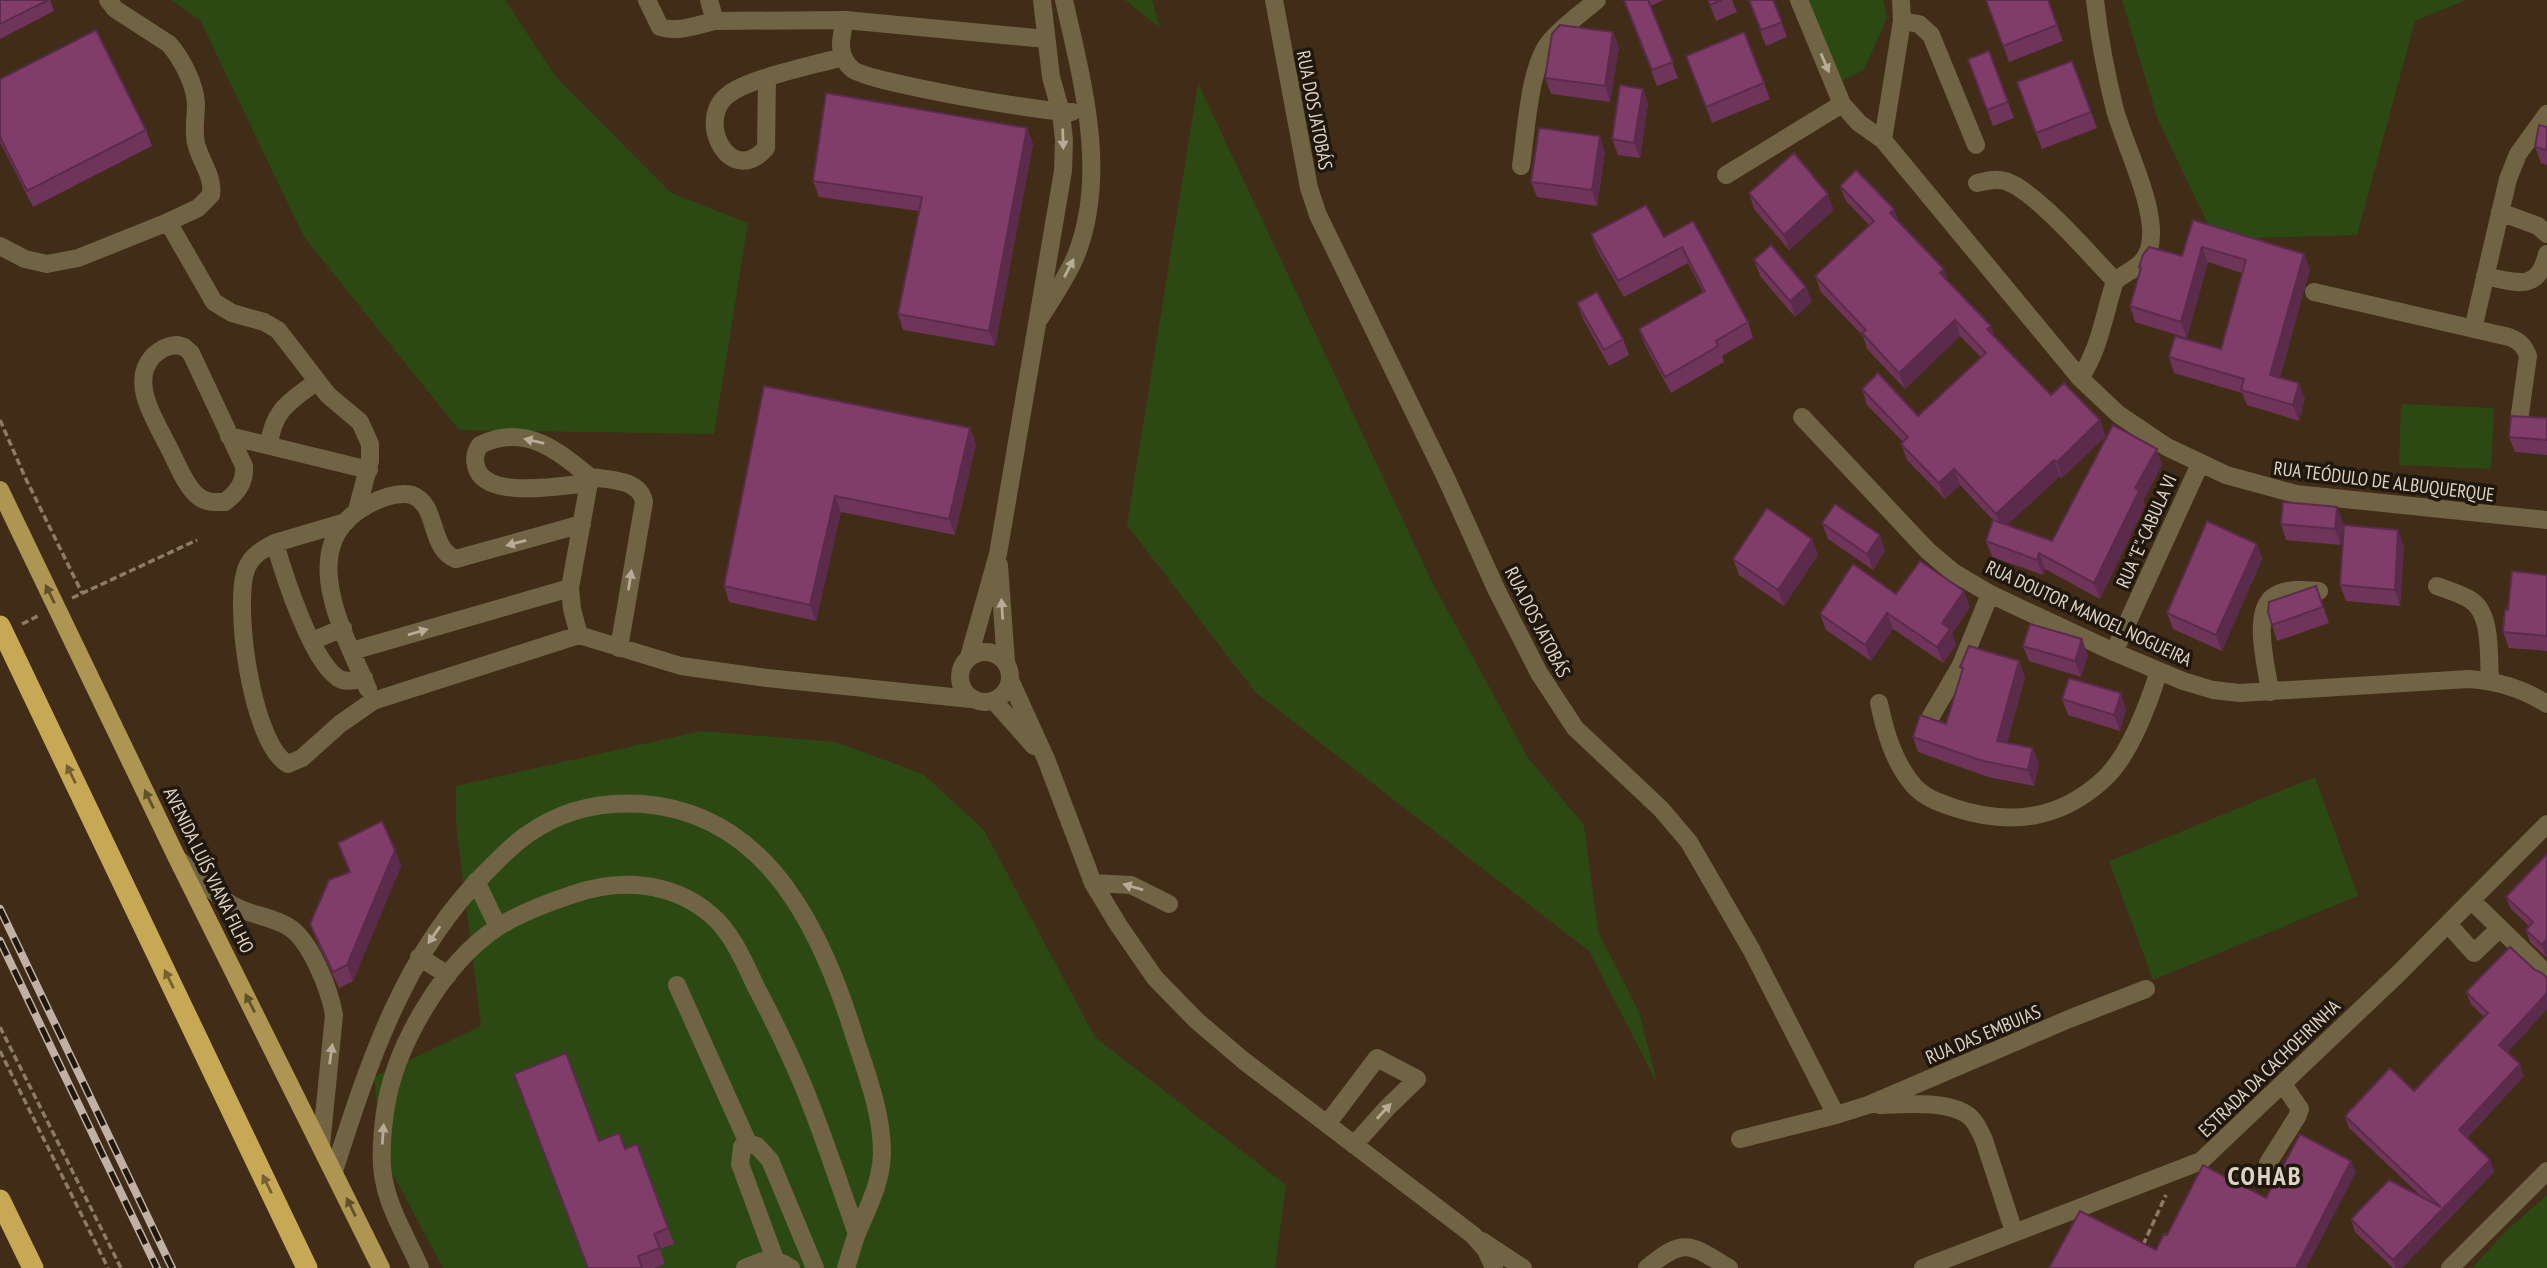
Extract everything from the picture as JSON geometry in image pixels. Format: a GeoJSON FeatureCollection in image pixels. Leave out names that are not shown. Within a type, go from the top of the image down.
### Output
{"type":"FeatureCollection","features":[{"type":"Feature","properties":{"kind":"highway"},"geometry":{"type":"LineString","coordinates":[[0,626],[307,1268]]}},
{"type":"Feature","properties":{"kind":"highway"},"geometry":{"type":"LineString","coordinates":[[0,1200],[33,1268]]}},
{"type":"Feature","properties":{"kind":"main road","name":"AVENIDA LUÍS VIANA FILHO"},"geometry":{"type":"LineString","coordinates":[[0,491],[177,858],[381,1268]]}},
{"type":"Feature","properties":{"kind":"street"},"geometry":{"type":"LineString","coordinates":[[0,246],[25,259],[47,264],[78,258],[169,222],[198,208],[211,195],[212,183],[196,145],[194,90],[175,52],[169,44],[115,9],[108,0]]}},
{"type":"Feature","properties":{"kind":"street"},"geometry":{"type":"LineString","coordinates":[[647,0],[660,27],[669,29],[680,30],[715,21],[845,20],[1045,39]]}},
{"type":"Feature","properties":{"kind":"street"},"geometry":{"type":"LineString","coordinates":[[709,0],[715,21]]}},
{"type":"Feature","properties":{"kind":"street"},"geometry":{"type":"LineString","coordinates":[[971,699],[965,694],[960,671],[969,657],[998,554],[1063,171],[1062,113],[1051,77],[1042,0]]}},
{"type":"Feature","properties":{"kind":"street"},"geometry":{"type":"LineString","coordinates":[[1035,327],[1077,254],[1088,210],[1093,153],[1075,41],[1064,0]]}},
{"type":"Feature","properties":{"kind":"street","name":"RUA DOS JATOBÁS"},"geometry":{"type":"LineString","coordinates":[[1274,0],[1309,188],[1318,215],[1446,478],[1497,591],[1539,673],[1575,728],[1661,809],[1689,842],[1751,949],[1836,1115]]}},
{"type":"Feature","properties":{"kind":"street"},"geometry":{"type":"LineString","coordinates":[[1521,166],[1541,55],[1558,34],[1597,0]]}},
{"type":"Feature","properties":{"kind":"street","name":"RUA TEÓDULO DE ALBUQUERQUE"},"geometry":{"type":"LineString","coordinates":[[1799,0],[1842,104],[1859,123],[1883,140],[2080,378],[2118,414],[2167,447],[2200,464],[2296,495],[2547,520]]}},
{"type":"Feature","properties":{"kind":"street"},"geometry":{"type":"LineString","coordinates":[[1883,140],[1902,21],[1901,0]]}},
{"type":"Feature","properties":{"kind":"street"},"geometry":{"type":"LineString","coordinates":[[2080,378],[2095,352],[2115,281],[2140,265],[2149,248],[2149,212],[2116,111],[2101,48],[2095,0]]}},
{"type":"Feature","properties":{"kind":"street"},"geometry":{"type":"LineString","coordinates":[[845,20],[840,41],[842,58],[853,70],[867,76],[1062,113],[1086,112]]}},
{"type":"Feature","properties":{"kind":"street"},"geometry":{"type":"LineString","coordinates":[[1902,21],[1919,24],[1931,35],[1976,145]]}},
{"type":"Feature","properties":{"kind":"street"},"geometry":{"type":"LineString","coordinates":[[766,79],[766,148],[751,159],[734,160],[729,157],[717,137],[714,120],[718,104],[736,89],[766,79],[842,58]]}},
{"type":"Feature","properties":{"kind":"street"},"geometry":{"type":"LineString","coordinates":[[1726,175],[1842,104]]}},
{"type":"Feature","properties":{"kind":"street"},"geometry":{"type":"LineString","coordinates":[[2473,329],[2508,179],[2518,154],[2547,114]]}},
{"type":"Feature","properties":{"kind":"street"},"geometry":{"type":"LineString","coordinates":[[1977,183],[2004,181],[2033,197],[2115,281]]}},
{"type":"Feature","properties":{"kind":"street"},"geometry":{"type":"LineString","coordinates":[[2500,212],[2538,226],[2547,234]]}},
{"type":"Feature","properties":{"kind":"street"},"geometry":{"type":"LineString","coordinates":[[169,222],[214,302],[232,313],[264,322],[278,330],[316,382],[360,422],[367,432],[370,444],[369,470],[351,516],[335,538],[327,578],[332,603],[373,701]]}},
{"type":"Feature","properties":{"kind":"street"},"geometry":{"type":"LineString","coordinates":[[2486,276],[2523,283],[2532,281],[2544,268],[2547,254]]}},
{"type":"Feature","properties":{"kind":"street"},"geometry":{"type":"LineString","coordinates":[[2314,292],[2509,337],[2525,347],[2528,367],[2519,421]]}},
{"type":"Feature","properties":{"kind":"street"},"geometry":{"type":"LineString","coordinates":[[177,345],[184,347],[191,354],[229,436],[244,466],[244,477],[239,488],[225,502],[205,501],[196,495],[174,457],[149,408],[144,392],[143,376],[148,362],[160,349],[177,345]]}},
{"type":"Feature","properties":{"kind":"street"},"geometry":{"type":"LineString","coordinates":[[269,445],[272,423],[279,413],[316,382]]}},
{"type":"Feature","properties":{"kind":"street","name":"RUA DOUTOR MANOEL NOGUEIRA"},"geometry":{"type":"LineString","coordinates":[[1802,417],[1928,551],[1953,572],[1990,594],[2159,671],[2213,690],[2240,693],[2356,685],[2490,681],[2512,686],[2547,704]]}},
{"type":"Feature","properties":{"kind":"street"},"geometry":{"type":"LineString","coordinates":[[229,436],[369,470]]}},
{"type":"Feature","properties":{"kind":"street"},"geometry":{"type":"LineString","coordinates":[[590,480],[557,450],[533,440],[517,438],[486,442],[480,445],[475,459],[477,472],[495,486],[509,488],[590,480],[638,488],[643,494],[645,502],[619,648]]}},
{"type":"Feature","properties":{"kind":"street","name":"RUA \"E\"-CABULA VI"},"geometry":{"type":"LineString","coordinates":[[2114,652],[2200,464]]}},
{"type":"Feature","properties":{"kind":"street"},"geometry":{"type":"LineString","coordinates":[[579,635],[570,588],[590,480]]}},
{"type":"Feature","properties":{"kind":"street"},"geometry":{"type":"LineString","coordinates":[[582,524],[456,559],[444,553],[428,514],[415,496],[404,493],[390,496],[351,516],[262,549],[247,567],[242,593],[250,680],[258,714],[280,760],[288,764],[295,763],[340,724],[373,701],[579,635],[681,666],[971,699],[986,703],[994,701],[1002,696],[1008,672],[998,554]]}},
{"type":"Feature","properties":{"kind":"street"},"geometry":{"type":"LineString","coordinates":[[275,543],[284,578],[312,641],[331,673],[343,680],[364,678]]}},
{"type":"Feature","properties":{"kind":"street"},"geometry":{"type":"LineString","coordinates":[[2437,586],[2470,599],[2480,607],[2486,619],[2490,681]]}},
{"type":"Feature","properties":{"kind":"street"},"geometry":{"type":"LineString","coordinates":[[352,651],[570,588]]}},
{"type":"Feature","properties":{"kind":"street"},"geometry":{"type":"LineString","coordinates":[[2270,692],[2261,622],[2264,607],[2274,596],[2290,590],[2319,591]]}},
{"type":"Feature","properties":{"kind":"street"},"geometry":{"type":"LineString","coordinates":[[1930,718],[1961,665],[1990,594]]}},
{"type":"Feature","properties":{"kind":"street"},"geometry":{"type":"LineString","coordinates":[[312,641],[343,628]]}},
{"type":"Feature","properties":{"kind":"street"},"geometry":{"type":"LineString","coordinates":[[969,657],[985,652],[1000,657],[1046,759],[1093,883],[1119,926],[1173,1000],[1244,1061],[1473,1235],[1523,1268]]}},
{"type":"Feature","properties":{"kind":"street"},"geometry":{"type":"LineString","coordinates":[[1879,703],[1886,733],[1897,760],[1914,786],[1928,798],[1983,817],[2032,817],[2068,804],[2106,778],[2138,726],[2159,671]]}},
{"type":"Feature","properties":{"kind":"street"},"geometry":{"type":"LineString","coordinates":[[920,695],[960,678]]}},
{"type":"Feature","properties":{"kind":"street"},"geometry":{"type":"LineString","coordinates":[[994,701],[1046,759]]}},
{"type":"Feature","properties":{"kind":"street"},"geometry":{"type":"LineString","coordinates":[[334,1171],[383,1028],[419,957],[448,915],[477,881],[528,834],[558,816],[592,806],[621,802],[653,805],[709,821],[741,839],[765,861],[790,893],[832,972],[849,1016],[872,1092],[882,1152],[878,1185],[846,1268]]}},
{"type":"Feature","properties":{"kind":"street","name":"ESTRADA DA CACHOEIRINHA"},"geometry":{"type":"LineString","coordinates":[[1923,1268],[2201,1161],[2544,834]]}},
{"type":"Feature","properties":{"kind":"street"},"geometry":{"type":"LineString","coordinates":[[177,858],[215,893],[233,905],[249,914],[289,926],[310,954],[331,997],[334,1015],[321,1146]]}},
{"type":"Feature","properties":{"kind":"street"},"geometry":{"type":"LineString","coordinates":[[477,881],[498,927]]}},
{"type":"Feature","properties":{"kind":"street"},"geometry":{"type":"LineString","coordinates":[[1093,883],[1131,885],[1169,904]]}},
{"type":"Feature","properties":{"kind":"street"},"geometry":{"type":"LineString","coordinates":[[420,1268],[384,1185],[382,1147],[386,1104],[392,1074],[407,1040],[448,975],[498,927],[546,904],[590,888],[628,884],[653,886],[694,901],[713,916],[740,955],[805,1090],[857,1234]]}},
{"type":"Feature","properties":{"kind":"street"},"geometry":{"type":"LineString","coordinates":[[2472,901],[2547,974]]}},
{"type":"Feature","properties":{"kind":"street"},"geometry":{"type":"LineString","coordinates":[[2448,925],[2474,953],[2500,928]]}},
{"type":"Feature","properties":{"kind":"street"},"geometry":{"type":"LineString","coordinates":[[419,957],[448,975]]}},
{"type":"Feature","properties":{"kind":"street"},"geometry":{"type":"LineString","coordinates":[[677,985],[748,1143],[757,1146],[770,1160],[815,1268]]}},
{"type":"Feature","properties":{"kind":"street","name":"RUA DAS EMBUIAS"},"geometry":{"type":"LineString","coordinates":[[1836,1115],[1868,1105],[2146,989]]}},
{"type":"Feature","properties":{"kind":"street"},"geometry":{"type":"LineString","coordinates":[[1327,1124],[1377,1058],[1417,1079],[1354,1145]]}},
{"type":"Feature","properties":{"kind":"street"},"geometry":{"type":"LineString","coordinates":[[2268,1163],[2300,1109],[2283,1084]]}},
{"type":"Feature","properties":{"kind":"street"},"geometry":{"type":"LineString","coordinates":[[358,1096],[386,1104]]}},
{"type":"Feature","properties":{"kind":"street"},"geometry":{"type":"LineString","coordinates":[[1868,1105],[1939,1106],[1968,1115],[1984,1140],[2014,1232]]}},
{"type":"Feature","properties":{"kind":"street"},"geometry":{"type":"LineString","coordinates":[[1740,1139],[1836,1115]]}},
{"type":"Feature","properties":{"kind":"street"},"geometry":{"type":"LineString","coordinates":[[748,1143],[742,1147],[740,1164],[783,1264]]}},
{"type":"Feature","properties":{"kind":"street"},"geometry":{"type":"LineString","coordinates":[[2450,1268],[2547,1171]]}},
{"type":"Feature","properties":{"kind":"street"},"geometry":{"type":"LineString","coordinates":[[1473,1235],[1486,1250],[1494,1268]]}},
{"type":"Feature","properties":{"kind":"street"},"geometry":{"type":"LineString","coordinates":[[1647,1268],[1667,1251],[1678,1247],[1697,1250],[1729,1268]]}},
{"type":"Feature","properties":{"kind":"street"},"geometry":{"type":"LineString","coordinates":[[745,1268],[765,1260],[783,1264]]}},
{"type":"Feature","properties":{"kind":"path"},"geometry":{"type":"LineString","coordinates":[[0,420],[82,593],[197,540]]}},
{"type":"Feature","properties":{"kind":"path"},"geometry":{"type":"LineString","coordinates":[[0,1027],[121,1268]]}},
{"type":"Feature","properties":{"kind":"path"},"geometry":{"type":"LineString","coordinates":[[0,1051],[108,1268]]}},
{"type":"Feature","properties":{"kind":"path"},"geometry":{"type":"LineString","coordinates":[[2142,1248],[2177,1171]]}},
{"type":"Feature","properties":{"kind":"green space"},"geometry":{"type":"Polygon","coordinates":[[[171,0],[505,0],[556,77],[671,193],[748,223],[714,434],[459,430],[304,237],[200,20],[171,0]]]}},
{"type":"Feature","properties":{"kind":"green space"},"geometry":{"type":"Polygon","coordinates":[[[1125,0],[1152,0],[1160,28],[1125,0]]]}},
{"type":"Feature","properties":{"kind":"green space"},"geometry":{"type":"Polygon","coordinates":[[[1808,0],[1883,0],[1887,18],[1864,70],[1840,81],[1808,0]]]}},
{"type":"Feature","properties":{"kind":"green space"},"geometry":{"type":"Polygon","coordinates":[[[2122,0],[2466,0],[2415,21],[2357,235],[2215,239],[2158,120],[2122,0]]]}},
{"type":"Feature","properties":{"kind":"green space"},"geometry":{"type":"Polygon","coordinates":[[[1198,83],[1433,584],[1528,758],[1584,825],[1598,932],[1639,1012],[1657,1083],[1589,951],[1256,693],[1127,525],[1198,83]]]}},
{"type":"Feature","properties":{"kind":"green space"},"geometry":{"type":"Polygon","coordinates":[[[2401,404],[2494,408],[2491,469],[2399,465],[2401,404]]]}},
{"type":"Feature","properties":{"kind":"green space"},"geometry":{"type":"Polygon","coordinates":[[[701,731],[835,742],[923,774],[984,830],[1095,1037],[1286,1185],[1275,1268],[443,1268],[382,1154],[374,1077],[481,1026],[456,823],[456,786],[701,731]]]}},
{"type":"Feature","properties":{"kind":"green space"},"geometry":{"type":"Polygon","coordinates":[[[2315,777],[2358,896],[2153,980],[2109,861],[2315,777]]]}},
{"type":"Feature","properties":{"kind":"green space"},"geometry":{"type":"Polygon","coordinates":[[[2547,1195],[2547,1268],[2472,1268],[2507,1230],[2547,1195]]]}},
{"type":"Feature","properties":{"kind":"building"},"geometry":{"type":"Polygon","coordinates":[[[0,0],[48,0],[0,24],[0,0]]]}},
{"type":"Feature","properties":{"kind":"building"},"geometry":{"type":"Polygon","coordinates":[[[1624,0],[1648,0],[1673,62],[1652,70],[1624,0]]]}},
{"type":"Feature","properties":{"kind":"building"},"geometry":{"type":"Polygon","coordinates":[[[1708,0],[1722,0],[1710,5],[1708,0]]]}},
{"type":"Feature","properties":{"kind":"building"},"geometry":{"type":"Polygon","coordinates":[[[1749,0],[1773,0],[1782,22],[1761,30],[1749,0]]]}},
{"type":"Feature","properties":{"kind":"building"},"geometry":{"type":"Polygon","coordinates":[[[1986,0],[2048,0],[2057,25],[2003,46],[1986,0]]]}},
{"type":"Feature","properties":{"kind":"building"},"geometry":{"type":"Polygon","coordinates":[[[1560,25],[1613,32],[1605,86],[1545,78],[1552,34],[1560,25]]]}},
{"type":"Feature","properties":{"kind":"building"},"geometry":{"type":"Polygon","coordinates":[[[96,30],[146,130],[27,191],[0,137],[0,79],[96,30]]]}},
{"type":"Feature","properties":{"kind":"building"},"geometry":{"type":"Polygon","coordinates":[[[1744,32],[1764,83],[1706,107],[1686,56],[1744,32]]]}},
{"type":"Feature","properties":{"kind":"building"},"geometry":{"type":"Polygon","coordinates":[[[1989,51],[2008,102],[1987,110],[1968,59],[1989,51]]]}},
{"type":"Feature","properties":{"kind":"building"},"geometry":{"type":"Polygon","coordinates":[[[2072,61],[2091,112],[2036,133],[2017,82],[2072,61]]]}},
{"type":"Feature","properties":{"kind":"building"},"geometry":{"type":"Polygon","coordinates":[[[1620,85],[1643,89],[1634,143],[1612,139],[1620,85]]]}},
{"type":"Feature","properties":{"kind":"building"},"geometry":{"type":"Polygon","coordinates":[[[826,93],[1027,128],[989,331],[898,314],[922,197],[813,181],[826,93]]]}},
{"type":"Feature","properties":{"kind":"building"},"geometry":{"type":"Polygon","coordinates":[[[2539,125],[2547,127],[2547,150],[2535,147],[2539,125]]]}},
{"type":"Feature","properties":{"kind":"building"},"geometry":{"type":"Polygon","coordinates":[[[1539,128],[1600,136],[1592,190],[1531,182],[1539,128]]]}},
{"type":"Feature","properties":{"kind":"building"},"geometry":{"type":"Polygon","coordinates":[[[1794,153],[1828,194],[1784,235],[1749,193],[1794,153]]]}},
{"type":"Feature","properties":{"kind":"building"},"geometry":{"type":"Polygon","coordinates":[[[1856,170],[1894,209],[1890,213],[1944,269],[1940,273],[1991,326],[1987,329],[2051,395],[2064,383],[2100,420],[2057,462],[2054,460],[1996,514],[1954,469],[1939,483],[1901,444],[1908,437],[1862,389],[1878,373],[1918,416],[1986,353],[1955,320],[1899,373],[1862,333],[1866,330],[1815,276],[1874,221],[1840,186],[1856,170]]]}},
{"type":"Feature","properties":{"kind":"building"},"geometry":{"type":"Polygon","coordinates":[[[1646,205],[1664,237],[1693,221],[1748,322],[1716,341],[1718,346],[1665,377],[1639,329],[1705,291],[1682,247],[1618,281],[1591,234],[1646,205]]]}},
{"type":"Feature","properties":{"kind":"building"},"geometry":{"type":"Polygon","coordinates":[[[2193,220],[2304,254],[2270,375],[2299,383],[2293,405],[2241,390],[2244,379],[2169,357],[2175,336],[2221,349],[2246,260],[2202,247],[2181,322],[2130,306],[2143,255],[2149,247],[2182,256],[2193,220]]]}},
{"type":"Feature","properties":{"kind":"building"},"geometry":{"type":"Polygon","coordinates":[[[1771,245],[1806,287],[1790,301],[1754,260],[1771,245]]]}},
{"type":"Feature","properties":{"kind":"building"},"geometry":{"type":"Polygon","coordinates":[[[1597,292],[1623,339],[1604,350],[1577,303],[1597,292]]]}},
{"type":"Feature","properties":{"kind":"building"},"geometry":{"type":"Polygon","coordinates":[[[764,386],[970,428],[949,519],[835,496],[810,605],[724,586],[764,386]]]}},
{"type":"Feature","properties":{"kind":"building"},"geometry":{"type":"Polygon","coordinates":[[[2511,416],[2547,418],[2547,440],[2509,437],[2511,416]]]}},
{"type":"Feature","properties":{"kind":"building"},"geometry":{"type":"Polygon","coordinates":[[[2113,425],[2157,449],[2135,488],[2139,491],[2094,583],[2039,553],[2037,560],[1986,541],[1993,520],[2052,541],[2113,425]]]}},
{"type":"Feature","properties":{"kind":"building"},"geometry":{"type":"Polygon","coordinates":[[[2283,502],[2337,507],[2335,529],[2281,524],[2283,502]]]}},
{"type":"Feature","properties":{"kind":"building"},"geometry":{"type":"Polygon","coordinates":[[[1835,504],[1880,535],[1867,554],[1822,523],[1835,504]]]}},
{"type":"Feature","properties":{"kind":"building"},"geometry":{"type":"Polygon","coordinates":[[[1767,508],[1812,539],[1778,590],[1733,559],[1767,508]]]}},
{"type":"Feature","properties":{"kind":"building"},"geometry":{"type":"Polygon","coordinates":[[[2207,521],[2257,544],[2216,635],[2167,613],[2207,521]]]}},
{"type":"Feature","properties":{"kind":"building"},"geometry":{"type":"Polygon","coordinates":[[[2344,525],[2398,530],[2395,590],[2340,585],[2344,525]]]}},
{"type":"Feature","properties":{"kind":"building"},"geometry":{"type":"Polygon","coordinates":[[[1920,561],[1964,591],[1942,623],[1950,629],[1937,647],[1887,613],[1865,645],[1820,614],[1853,564],[1896,594],[1920,561]]]}},
{"type":"Feature","properties":{"kind":"building"},"geometry":{"type":"Polygon","coordinates":[[[2512,571],[2547,575],[2547,636],[2503,632],[2512,571]]]}},
{"type":"Feature","properties":{"kind":"building"},"geometry":{"type":"Polygon","coordinates":[[[2316,586],[2323,607],[2272,625],[2268,612],[2269,602],[2316,586]]]}},
{"type":"Feature","properties":{"kind":"building"},"geometry":{"type":"Polygon","coordinates":[[[2030,624],[2082,639],[2075,661],[2023,646],[2030,624]]]}},
{"type":"Feature","properties":{"kind":"building"},"geometry":{"type":"Polygon","coordinates":[[[1969,646],[2019,661],[1997,741],[2033,748],[2028,770],[1983,761],[1913,737],[1920,715],[1946,724],[1963,668],[1960,667],[1969,646]]]}},
{"type":"Feature","properties":{"kind":"building"},"geometry":{"type":"Polygon","coordinates":[[[2069,678],[2121,693],[2114,715],[2062,699],[2069,678]]]}},
{"type":"Feature","properties":{"kind":"building"},"geometry":{"type":"Polygon","coordinates":[[[382,821],[395,850],[347,965],[333,972],[310,924],[329,880],[350,872],[338,843],[382,821]]]}},
{"type":"Feature","properties":{"kind":"building"},"geometry":{"type":"Polygon","coordinates":[[[2547,854],[2547,939],[2542,945],[2526,930],[2533,922],[2506,897],[2547,854]]]}},
{"type":"Feature","properties":{"kind":"building"},"geometry":{"type":"Polygon","coordinates":[[[2510,947],[2547,978],[2547,993],[2499,1045],[2520,1064],[2459,1130],[2490,1160],[2393,1260],[2351,1219],[2389,1180],[2441,1207],[2345,1116],[2390,1068],[2414,1091],[2488,1013],[2466,992],[2510,947]]]}},
{"type":"Feature","properties":{"kind":"building"},"geometry":{"type":"Polygon","coordinates":[[[566,1053],[599,1141],[619,1133],[625,1149],[637,1144],[668,1228],[654,1234],[660,1248],[638,1256],[642,1268],[588,1268],[514,1074],[566,1053]]]}},
{"type":"Feature","properties":{"kind":"building"},"geometry":{"type":"Polygon","coordinates":[[[2300,1134],[2351,1161],[2296,1268],[2049,1268],[2080,1211],[2156,1250],[2164,1234],[2167,1235],[2203,1165],[2266,1198],[2300,1134]]]}},
{"type":"Feature","properties":{"kind":"railway"},"geometry":{"type":"LineString","coordinates":[[0,909],[172,1268]]}},
{"type":"Feature","properties":{"kind":"railway"},"geometry":{"type":"LineString","coordinates":[[0,941],[157,1268]]}},
{"type":"Feature","properties":{"kind":"district","name":"COHAB"},"geometry":{"type":"Point","coordinates":[2265,1175]}}]}
